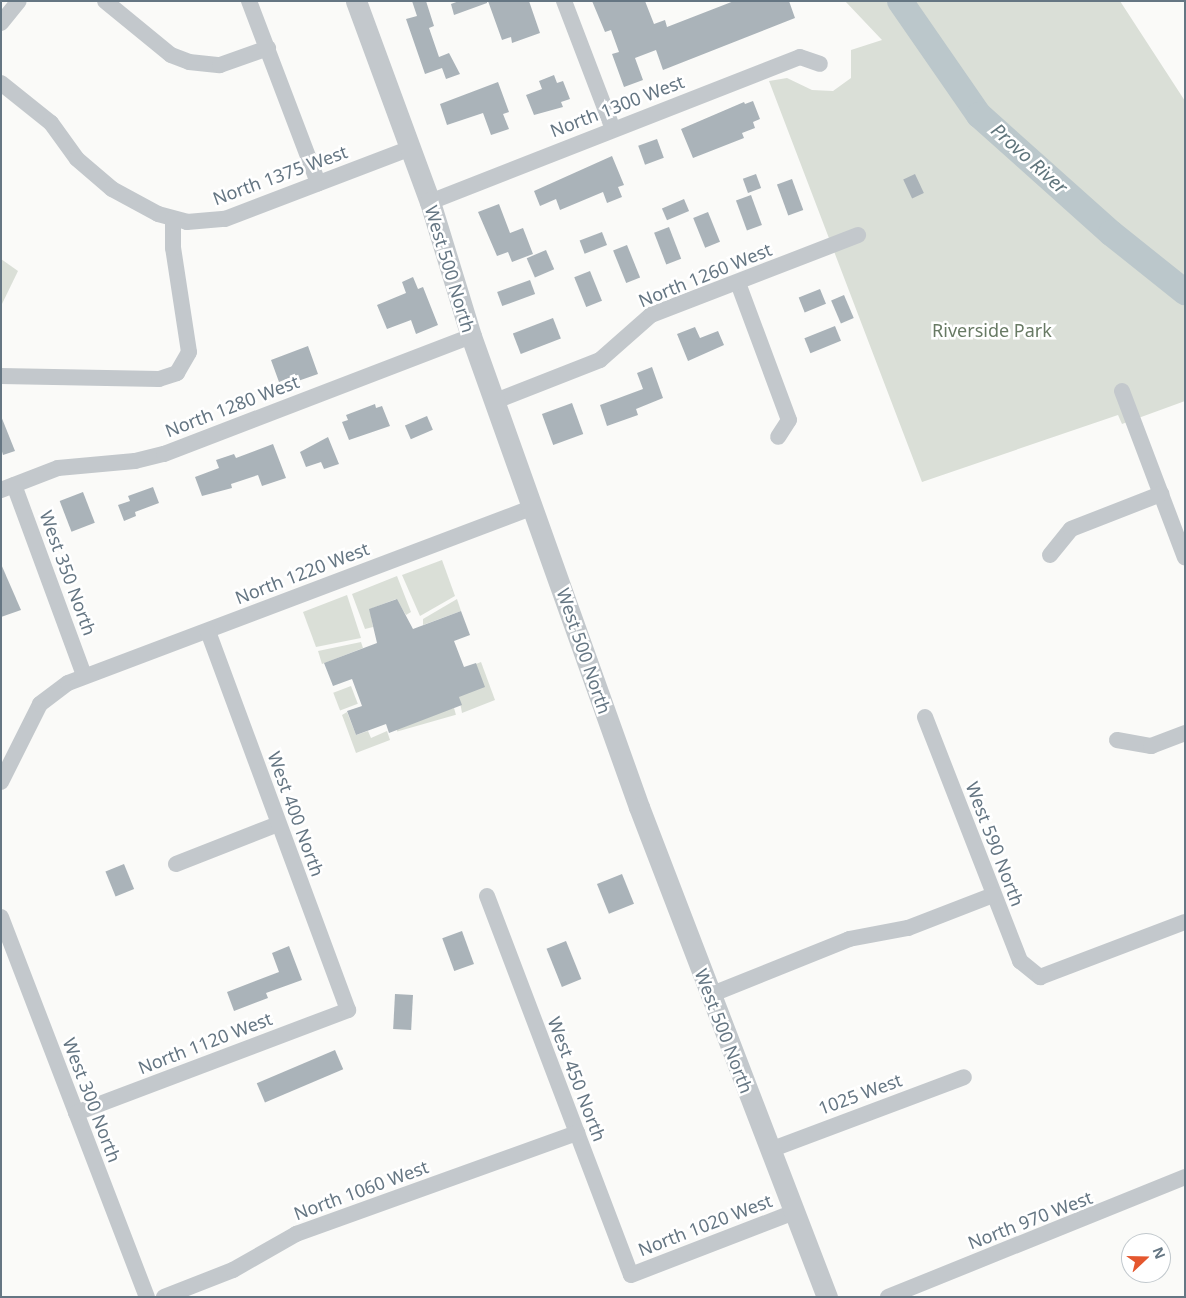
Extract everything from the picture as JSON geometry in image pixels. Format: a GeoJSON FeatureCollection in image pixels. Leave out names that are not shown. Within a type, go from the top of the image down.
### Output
{"type":"FeatureCollection","features":[{"type":"Feature","properties":{"kind":"street"},"geometry":{"type":"LineString","coordinates":[[1,22],[19,1]]}},
{"type":"Feature","properties":{"kind":"street"},"geometry":{"type":"LineString","coordinates":[[105,1],[171,54],[189,62],[220,65],[268,48]]}},
{"type":"Feature","properties":{"kind":"street"},"geometry":{"type":"LineString","coordinates":[[249,1],[318,184]]}},
{"type":"Feature","properties":{"kind":"street","name":"West 500 North"},"geometry":{"type":"LineString","coordinates":[[356,1],[430,202],[471,336],[639,807],[827,1297]]}},
{"type":"Feature","properties":{"kind":"street"},"geometry":{"type":"LineString","coordinates":[[564,1],[613,129]]}},
{"type":"Feature","properties":{"kind":"street","name":"North 1300 West"},"geometry":{"type":"LineString","coordinates":[[430,202],[800,57],[820,64]]}},
{"type":"Feature","properties":{"kind":"street","name":"North 1375 West"},"geometry":{"type":"LineString","coordinates":[[1,83],[50,123],[77,159],[112,189],[173,219],[207,222],[226,219],[411,148]]}},
{"type":"Feature","properties":{"kind":"street"},"geometry":{"type":"LineString","coordinates":[[1,376],[160,379],[177,373],[189,352],[173,248],[173,219]]}},
{"type":"Feature","properties":{"kind":"street","name":"North 1260 West"},"geometry":{"type":"LineString","coordinates":[[494,402],[600,360],[651,315],[738,283],[858,235]]}},
{"type":"Feature","properties":{"kind":"street"},"geometry":{"type":"LineString","coordinates":[[738,283],[789,420],[778,437]]}},
{"type":"Feature","properties":{"kind":"street","name":"North 1280 West"},"geometry":{"type":"LineString","coordinates":[[8,488],[58,468],[135,461],[164,454],[471,336]]}},
{"type":"Feature","properties":{"kind":"street"},"geometry":{"type":"LineString","coordinates":[[1122,391],[1185,558]]}},
{"type":"Feature","properties":{"kind":"street","name":"West 350 North"},"geometry":{"type":"LineString","coordinates":[[8,488],[84,675]]}},
{"type":"Feature","properties":{"kind":"street"},"geometry":{"type":"LineString","coordinates":[[1050,554],[1071,529],[1161,494]]}},
{"type":"Feature","properties":{"kind":"street","name":"North 1220 West"},"geometry":{"type":"LineString","coordinates":[[84,675],[208,631],[533,507]]}},
{"type":"Feature","properties":{"kind":"street","name":"West 400 North"},"geometry":{"type":"LineString","coordinates":[[208,631],[348,1010]]}},
{"type":"Feature","properties":{"kind":"street"},"geometry":{"type":"LineString","coordinates":[[1,782],[40,704],[52,692],[84,675]]}},
{"type":"Feature","properties":{"kind":"street","name":"West 590 North"},"geometry":{"type":"LineString","coordinates":[[925,717],[1020,961],[1040,976],[1185,922]]}},
{"type":"Feature","properties":{"kind":"street"},"geometry":{"type":"LineString","coordinates":[[1117,740],[1151,746],[1185,733]]}},
{"type":"Feature","properties":{"kind":"street"},"geometry":{"type":"LineString","coordinates":[[176,864],[278,824]]}},
{"type":"Feature","properties":{"kind":"street"},"geometry":{"type":"LineString","coordinates":[[710,995],[849,939],[908,928],[993,895]]}},
{"type":"Feature","properties":{"kind":"street","name":"West 450 North"},"geometry":{"type":"LineString","coordinates":[[487,896],[631,1275]]}},
{"type":"Feature","properties":{"kind":"street","name":"West 300 North"},"geometry":{"type":"LineString","coordinates":[[1,918],[147,1297]]}},
{"type":"Feature","properties":{"kind":"street","name":"North 1120 West"},"geometry":{"type":"LineString","coordinates":[[76,1113],[348,1010]]}},
{"type":"Feature","properties":{"kind":"street","name":"1025 West"},"geometry":{"type":"LineString","coordinates":[[770,1150],[964,1077]]}},
{"type":"Feature","properties":{"kind":"street","name":"North 1060 West"},"geometry":{"type":"LineString","coordinates":[[164,1297],[233,1270],[296,1234],[577,1133]]}},
{"type":"Feature","properties":{"kind":"street","name":"North 970 West"},"geometry":{"type":"LineString","coordinates":[[888,1297],[1185,1177]]}},
{"type":"Feature","properties":{"kind":"street","name":"North 1020 West"},"geometry":{"type":"LineString","coordinates":[[631,1275],[794,1212]]}},
{"type":"Feature","properties":{"kind":"green space","name":"Riverside Park"},"geometry":{"type":"Polygon","coordinates":[[[845,1],[1120,1],[1185,101],[1185,401],[1122,424],[1118,415],[922,482],[769,81],[787,78],[812,90],[833,91],[851,78],[851,50],[882,40],[845,1]]]}},
{"type":"Feature","properties":{"kind":"green space"},"geometry":{"type":"Polygon","coordinates":[[[1,259],[18,271],[1,306],[1,259]]]}},
{"type":"Feature","properties":{"kind":"green space"},"geometry":{"type":"Polygon","coordinates":[[[442,560],[455,596],[420,616],[402,575],[442,560]]]}},
{"type":"Feature","properties":{"kind":"green space"},"geometry":{"type":"Polygon","coordinates":[[[397,576],[411,612],[406,615],[396,599],[370,609],[373,627],[365,629],[352,594],[397,576]]]}},
{"type":"Feature","properties":{"kind":"green space"},"geometry":{"type":"Polygon","coordinates":[[[347,595],[361,638],[316,647],[303,612],[347,595]]]}},
{"type":"Feature","properties":{"kind":"green space"},"geometry":{"type":"Polygon","coordinates":[[[457,599],[461,611],[423,625],[423,619],[457,599]]]}},
{"type":"Feature","properties":{"kind":"green space"},"geometry":{"type":"Polygon","coordinates":[[[361,642],[363,648],[322,664],[318,651],[361,642]]]}},
{"type":"Feature","properties":{"kind":"green space"},"geometry":{"type":"Polygon","coordinates":[[[481,662],[495,700],[462,713],[459,697],[476,664],[481,662]]]}},
{"type":"Feature","properties":{"kind":"green space"},"geometry":{"type":"Polygon","coordinates":[[[351,686],[358,704],[340,711],[333,693],[351,686]]]}},
{"type":"Feature","properties":{"kind":"green space"},"geometry":{"type":"Polygon","coordinates":[[[454,708],[456,715],[397,732],[395,725],[454,708]]]}},
{"type":"Feature","properties":{"kind":"green space"},"geometry":{"type":"Polygon","coordinates":[[[347,712],[356,735],[368,731],[371,738],[387,731],[390,740],[356,753],[342,715],[347,712]]]}},
{"type":"Feature","properties":{"kind":"building"},"geometry":{"type":"Polygon","coordinates":[[[412,1],[426,1],[434,26],[429,28],[439,57],[449,53],[460,74],[446,79],[442,68],[425,74],[406,19],[417,16],[412,1]]]}},
{"type":"Feature","properties":{"kind":"building"},"geometry":{"type":"Polygon","coordinates":[[[459,1],[487,1],[487,3],[454,15],[451,4],[459,1]]]}},
{"type":"Feature","properties":{"kind":"building"},"geometry":{"type":"Polygon","coordinates":[[[488,1],[529,1],[540,33],[512,43],[511,37],[502,40],[488,1]]]}},
{"type":"Feature","properties":{"kind":"building"},"geometry":{"type":"Polygon","coordinates":[[[592,1],[645,1],[654,24],[665,20],[667,27],[734,1],[789,1],[795,18],[663,70],[656,50],[635,58],[643,80],[624,87],[612,54],[619,52],[611,30],[605,32],[592,1]]]}},
{"type":"Feature","properties":{"kind":"building"},"geometry":{"type":"Polygon","coordinates":[[[554,75],[557,83],[563,81],[570,99],[561,102],[563,107],[534,115],[526,95],[542,89],[539,81],[554,75]]]}},
{"type":"Feature","properties":{"kind":"building"},"geometry":{"type":"Polygon","coordinates":[[[498,82],[509,112],[503,114],[509,129],[491,135],[483,113],[447,125],[440,104],[498,82]]]}},
{"type":"Feature","properties":{"kind":"building"},"geometry":{"type":"Polygon","coordinates":[[[753,101],[760,119],[753,122],[755,128],[742,133],[744,138],[693,158],[681,129],[744,102],[745,104],[753,101]]]}},
{"type":"Feature","properties":{"kind":"building"},"geometry":{"type":"Polygon","coordinates":[[[657,139],[664,158],[645,165],[638,146],[657,139]]]}},
{"type":"Feature","properties":{"kind":"building"},"geometry":{"type":"Polygon","coordinates":[[[612,156],[624,185],[618,187],[622,197],[607,203],[603,192],[560,210],[556,199],[540,206],[534,191],[612,156]]]}},
{"type":"Feature","properties":{"kind":"building"},"geometry":{"type":"Polygon","coordinates":[[[756,174],[761,188],[748,193],[743,179],[756,174]]]}},
{"type":"Feature","properties":{"kind":"building"},"geometry":{"type":"Polygon","coordinates":[[[915,174],[924,193],[912,199],[903,179],[915,174]]]}},
{"type":"Feature","properties":{"kind":"building"},"geometry":{"type":"Polygon","coordinates":[[[792,179],[803,210],[788,215],[777,184],[792,179]]]}},
{"type":"Feature","properties":{"kind":"building"},"geometry":{"type":"Polygon","coordinates":[[[751,195],[762,225],[747,231],[736,200],[751,195]]]}},
{"type":"Feature","properties":{"kind":"building"},"geometry":{"type":"Polygon","coordinates":[[[684,199],[689,211],[667,220],[662,208],[684,199]]]}},
{"type":"Feature","properties":{"kind":"building"},"geometry":{"type":"Polygon","coordinates":[[[499,204],[510,233],[523,228],[533,254],[512,262],[508,252],[497,256],[478,212],[499,204]]]}},
{"type":"Feature","properties":{"kind":"building"},"geometry":{"type":"Polygon","coordinates":[[[708,212],[720,242],[705,248],[693,218],[708,212]]]}},
{"type":"Feature","properties":{"kind":"building"},"geometry":{"type":"Polygon","coordinates":[[[669,227],[681,259],[666,264],[654,233],[669,227]]]}},
{"type":"Feature","properties":{"kind":"building"},"geometry":{"type":"Polygon","coordinates":[[[602,232],[607,245],[585,254],[580,241],[602,232]]]}},
{"type":"Feature","properties":{"kind":"building"},"geometry":{"type":"Polygon","coordinates":[[[627,245],[640,277],[626,283],[613,251],[627,245]]]}},
{"type":"Feature","properties":{"kind":"building"},"geometry":{"type":"Polygon","coordinates":[[[546,250],[554,269],[535,278],[527,258],[546,250]]]}},
{"type":"Feature","properties":{"kind":"building"},"geometry":{"type":"Polygon","coordinates":[[[590,271],[602,301],[586,307],[574,277],[590,271]]]}},
{"type":"Feature","properties":{"kind":"building"},"geometry":{"type":"Polygon","coordinates":[[[413,277],[418,289],[423,287],[438,325],[416,334],[411,320],[387,329],[377,305],[406,293],[402,282],[413,277]]]}},
{"type":"Feature","properties":{"kind":"building"},"geometry":{"type":"Polygon","coordinates":[[[530,280],[535,294],[502,306],[497,292],[530,280]]]}},
{"type":"Feature","properties":{"kind":"building"},"geometry":{"type":"Polygon","coordinates":[[[820,289],[826,304],[805,312],[799,298],[820,289]]]}},
{"type":"Feature","properties":{"kind":"building"},"geometry":{"type":"Polygon","coordinates":[[[844,295],[854,318],[841,323],[831,300],[844,295]]]}},
{"type":"Feature","properties":{"kind":"building"},"geometry":{"type":"Polygon","coordinates":[[[553,318],[561,339],[521,354],[513,333],[553,318]]]}},
{"type":"Feature","properties":{"kind":"building"},"geometry":{"type":"Polygon","coordinates":[[[835,326],[841,341],[810,353],[804,338],[835,326]]]}},
{"type":"Feature","properties":{"kind":"building"},"geometry":{"type":"Polygon","coordinates":[[[695,327],[700,338],[718,331],[724,345],[688,361],[677,334],[695,327]]]}},
{"type":"Feature","properties":{"kind":"building"},"geometry":{"type":"Polygon","coordinates":[[[308,346],[318,374],[298,381],[296,375],[279,382],[271,360],[308,346]]]}},
{"type":"Feature","properties":{"kind":"building"},"geometry":{"type":"Polygon","coordinates":[[[652,367],[663,398],[636,409],[638,415],[607,426],[600,405],[643,389],[637,373],[652,367]]]}},
{"type":"Feature","properties":{"kind":"building"},"geometry":{"type":"Polygon","coordinates":[[[572,403],[583,434],[553,445],[542,414],[572,403]]]}},
{"type":"Feature","properties":{"kind":"building"},"geometry":{"type":"Polygon","coordinates":[[[375,404],[376,408],[382,406],[390,426],[349,440],[342,422],[348,420],[346,415],[375,404]]]}},
{"type":"Feature","properties":{"kind":"building"},"geometry":{"type":"Polygon","coordinates":[[[1,416],[15,451],[3,455],[1,448],[1,416]]]}},
{"type":"Feature","properties":{"kind":"building"},"geometry":{"type":"Polygon","coordinates":[[[427,416],[433,430],[411,439],[405,425],[427,416]]]}},
{"type":"Feature","properties":{"kind":"building"},"geometry":{"type":"Polygon","coordinates":[[[328,437],[339,464],[324,469],[321,462],[306,467],[300,452],[328,437]]]}},
{"type":"Feature","properties":{"kind":"building"},"geometry":{"type":"Polygon","coordinates":[[[273,444],[286,478],[262,486],[258,475],[231,484],[232,488],[202,496],[195,477],[219,468],[216,460],[234,454],[236,458],[273,444]]]}},
{"type":"Feature","properties":{"kind":"building"},"geometry":{"type":"Polygon","coordinates":[[[153,487],[159,503],[135,512],[136,516],[124,521],[118,505],[130,501],[128,496],[153,487]]]}},
{"type":"Feature","properties":{"kind":"building"},"geometry":{"type":"Polygon","coordinates":[[[83,492],[95,523],[71,532],[60,501],[83,492]]]}},
{"type":"Feature","properties":{"kind":"building"},"geometry":{"type":"Polygon","coordinates":[[[1,564],[21,610],[1,617],[1,564]]]}},
{"type":"Feature","properties":{"kind":"building"},"geometry":{"type":"Polygon","coordinates":[[[397,599],[413,629],[461,611],[470,635],[454,641],[464,667],[476,663],[485,687],[459,697],[462,705],[389,733],[386,724],[356,735],[347,711],[362,706],[352,679],[333,686],[324,663],[377,643],[369,609],[397,599]]]}},
{"type":"Feature","properties":{"kind":"building"},"geometry":{"type":"Polygon","coordinates":[[[124,864],[134,889],[116,897],[105,871],[124,864]]]}},
{"type":"Feature","properties":{"kind":"building"},"geometry":{"type":"Polygon","coordinates":[[[622,874],[634,904],[609,914],[597,884],[622,874]]]}},
{"type":"Feature","properties":{"kind":"building"},"geometry":{"type":"Polygon","coordinates":[[[462,931],[474,964],[454,971],[442,938],[462,931]]]}},
{"type":"Feature","properties":{"kind":"building"},"geometry":{"type":"Polygon","coordinates":[[[566,941],[581,979],[562,987],[547,949],[566,941]]]}},
{"type":"Feature","properties":{"kind":"building"},"geometry":{"type":"Polygon","coordinates":[[[289,946],[302,980],[266,993],[268,998],[234,1011],[227,992],[279,972],[272,953],[289,946]]]}},
{"type":"Feature","properties":{"kind":"building"},"geometry":{"type":"Polygon","coordinates":[[[395,994],[413,995],[411,1030],[393,1029],[395,994]]]}},
{"type":"Feature","properties":{"kind":"building"},"geometry":{"type":"Polygon","coordinates":[[[335,1050],[343,1069],[265,1103],[257,1083],[335,1050]]]}},
{"type":"Feature","properties":{"kind":"waterway","name":"Provo River"},"geometry":{"type":"LineString","coordinates":[[900,1],[979,115],[1111,233],[1185,292]]}}]}
